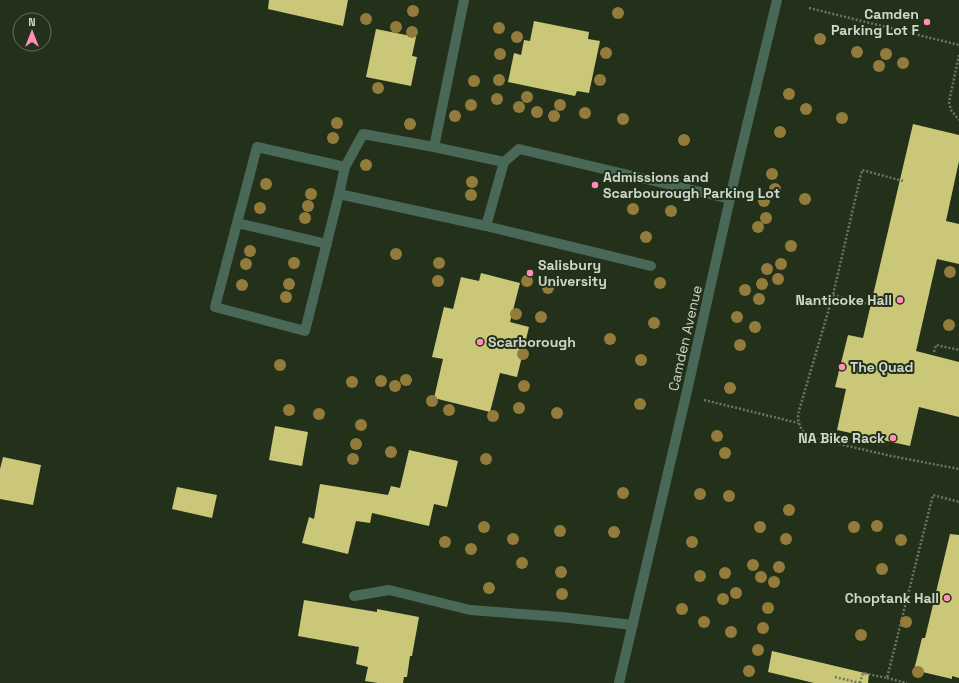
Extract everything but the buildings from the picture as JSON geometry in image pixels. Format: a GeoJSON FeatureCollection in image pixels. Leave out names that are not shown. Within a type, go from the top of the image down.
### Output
{"type":"FeatureCollection","features":[{"type":"Feature","properties":{"kind":"street"},"geometry":{"type":"LineString","coordinates":[[434,147],[464,0]]}},
{"type":"Feature","properties":{"kind":"street","name":"Camden Avenue"},"geometry":{"type":"LineString","coordinates":[[619,683],[777,0]]}},
{"type":"Feature","properties":{"kind":"street"},"geometry":{"type":"LineString","coordinates":[[345,167],[257,147],[215,307],[305,331],[345,167],[363,134],[504,162]]}},
{"type":"Feature","properties":{"kind":"street"},"geometry":{"type":"LineString","coordinates":[[486,226],[504,162],[519,149],[730,199]]}},
{"type":"Feature","properties":{"kind":"street"},"geometry":{"type":"LineString","coordinates":[[339,194],[486,226],[651,266]]}},
{"type":"Feature","properties":{"kind":"street"},"geometry":{"type":"LineString","coordinates":[[237,223],[327,244]]}},
{"type":"Feature","properties":{"kind":"street"},"geometry":{"type":"LineString","coordinates":[[354,596],[389,590],[470,610],[562,617],[633,625]]}},
{"type":"Feature","properties":{"kind":"path"},"geometry":{"type":"LineString","coordinates":[[809,8],[959,45]]}},
{"type":"Feature","properties":{"kind":"path"},"geometry":{"type":"LineString","coordinates":[[959,55],[949,102],[951,110],[959,120]]}},
{"type":"Feature","properties":{"kind":"path"},"geometry":{"type":"LineString","coordinates":[[903,181],[862,170],[833,295],[798,414],[798,423],[802,431],[809,437],[891,456],[959,469]]}},
{"type":"Feature","properties":{"kind":"path"},"geometry":{"type":"LineString","coordinates":[[833,295],[873,305]]}},
{"type":"Feature","properties":{"kind":"path"},"geometry":{"type":"LineString","coordinates":[[934,352],[936,345],[959,350]]}},
{"type":"Feature","properties":{"kind":"path"},"geometry":{"type":"LineString","coordinates":[[703,400],[798,423]]}},
{"type":"Feature","properties":{"kind":"path"},"geometry":{"type":"LineString","coordinates":[[887,678],[933,495],[959,502]]}},
{"type":"Feature","properties":{"kind":"path"},"geometry":{"type":"LineString","coordinates":[[835,678],[860,683],[863,673],[907,683]]}},
{"type":"Feature","properties":{"kind":"place","name":"Camden Parking Lot F"},"geometry":{"type":"Point","coordinates":[927,22]}},
{"type":"Feature","properties":{"kind":"place","name":"Admissions and Scarbourough Parking Lot"},"geometry":{"type":"Point","coordinates":[595,185]}},
{"type":"Feature","properties":{"kind":"place","name":"Salisbury University"},"geometry":{"type":"Point","coordinates":[530,273]}},
{"type":"Feature","properties":{"kind":"place","name":"Nanticoke Hall"},"geometry":{"type":"Point","coordinates":[900,300]}},
{"type":"Feature","properties":{"kind":"place","name":"Scarborough"},"geometry":{"type":"Point","coordinates":[480,342]}},
{"type":"Feature","properties":{"kind":"place","name":"The Quad"},"geometry":{"type":"Point","coordinates":[842,367]}},
{"type":"Feature","properties":{"kind":"place","name":"NA Bike Rack"},"geometry":{"type":"Point","coordinates":[893,438]}},
{"type":"Feature","properties":{"kind":"place","name":"Choptank Hall"},"geometry":{"type":"Point","coordinates":[947,598]}}]}
